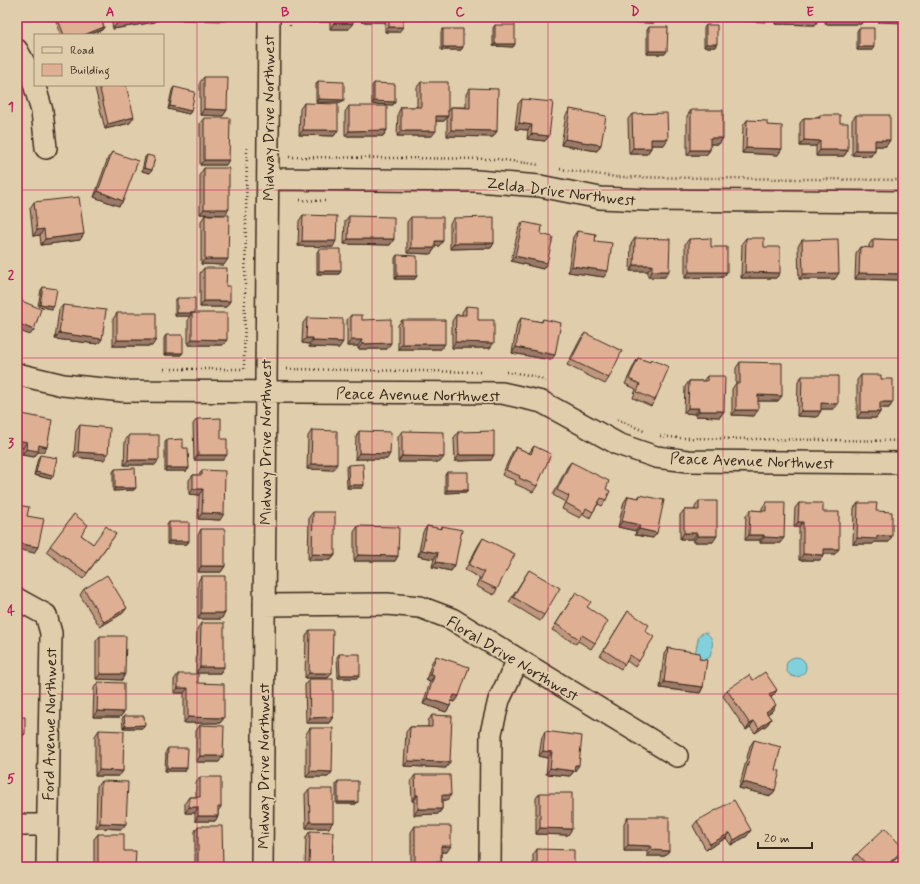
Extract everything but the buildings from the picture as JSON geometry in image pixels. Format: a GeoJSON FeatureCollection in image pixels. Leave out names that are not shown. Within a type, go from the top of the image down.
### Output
{"type":"FeatureCollection","features":[{"type":"Feature","properties":{"kind":"street","name":"Midway Drive Northwest"},"geometry":{"type":"LineString","coordinates":[[262,867],[268,17]]}},
{"type":"Feature","properties":{"kind":"street"},"geometry":{"type":"LineString","coordinates":[[17,50],[32,77],[34,84]]}},
{"type":"Feature","properties":{"kind":"street"},"geometry":{"type":"LineString","coordinates":[[35,86],[42,111],[46,148]]}},
{"type":"Feature","properties":{"kind":"street","name":"Zelda Drive Northwest"},"geometry":{"type":"LineString","coordinates":[[268,179],[476,181],[540,186],[600,198],[647,200],[903,202]]}},
{"type":"Feature","properties":{"kind":"street","name":"Peace Avenue Northwest"},"geometry":{"type":"LineString","coordinates":[[17,374],[63,385],[124,391],[502,393],[542,402],[618,444],[656,457],[688,461],[903,463]]}},
{"type":"Feature","properties":{"kind":"street","name":"Ford Avenue Northwest"},"geometry":{"type":"LineString","coordinates":[[17,599],[46,615],[51,633],[47,867]]}},
{"type":"Feature","properties":{"kind":"street","name":"Floral Drive Northwest"},"geometry":{"type":"LineString","coordinates":[[264,604],[386,604],[420,607],[452,619],[677,756]]}},
{"type":"Feature","properties":{"kind":"street"},"geometry":{"type":"LineString","coordinates":[[490,867],[491,733],[499,700],[518,660]]}},
{"type":"Feature","properties":{"kind":"street"},"geometry":{"type":"LineString","coordinates":[[17,825],[47,825]]}},
{"type":"Feature","properties":{"kind":"path"},"geometry":{"type":"LineString","coordinates":[[164,369],[244,369],[247,139]]}},
{"type":"Feature","properties":{"kind":"path"},"geometry":{"type":"LineString","coordinates":[[289,157],[496,159],[540,165]]}},
{"type":"Feature","properties":{"kind":"path"},"geometry":{"type":"LineString","coordinates":[[555,168],[616,177],[903,180]]}},
{"type":"Feature","properties":{"kind":"path"},"geometry":{"type":"LineString","coordinates":[[287,370],[486,372]]}},
{"type":"Feature","properties":{"kind":"path"},"geometry":{"type":"LineString","coordinates":[[500,372],[514,373],[547,382]]}},
{"type":"Feature","properties":{"kind":"path"},"geometry":{"type":"LineString","coordinates":[[613,417],[649,433]]}},
{"type":"Feature","properties":{"kind":"path"},"geometry":{"type":"LineString","coordinates":[[656,436],[680,438],[903,441]]}},
{"type":"Feature","properties":{"kind":"water"},"geometry":{"type":"Polygon","coordinates":[[[705,632],[712,640],[712,646],[710,657],[704,660],[697,657],[695,654],[699,635],[705,632]]]}},
{"type":"Feature","properties":{"kind":"water"},"geometry":{"type":"Polygon","coordinates":[[[796,657],[803,660],[806,667],[803,674],[796,677],[789,674],[786,667],[789,660],[796,657]]]}}]}
